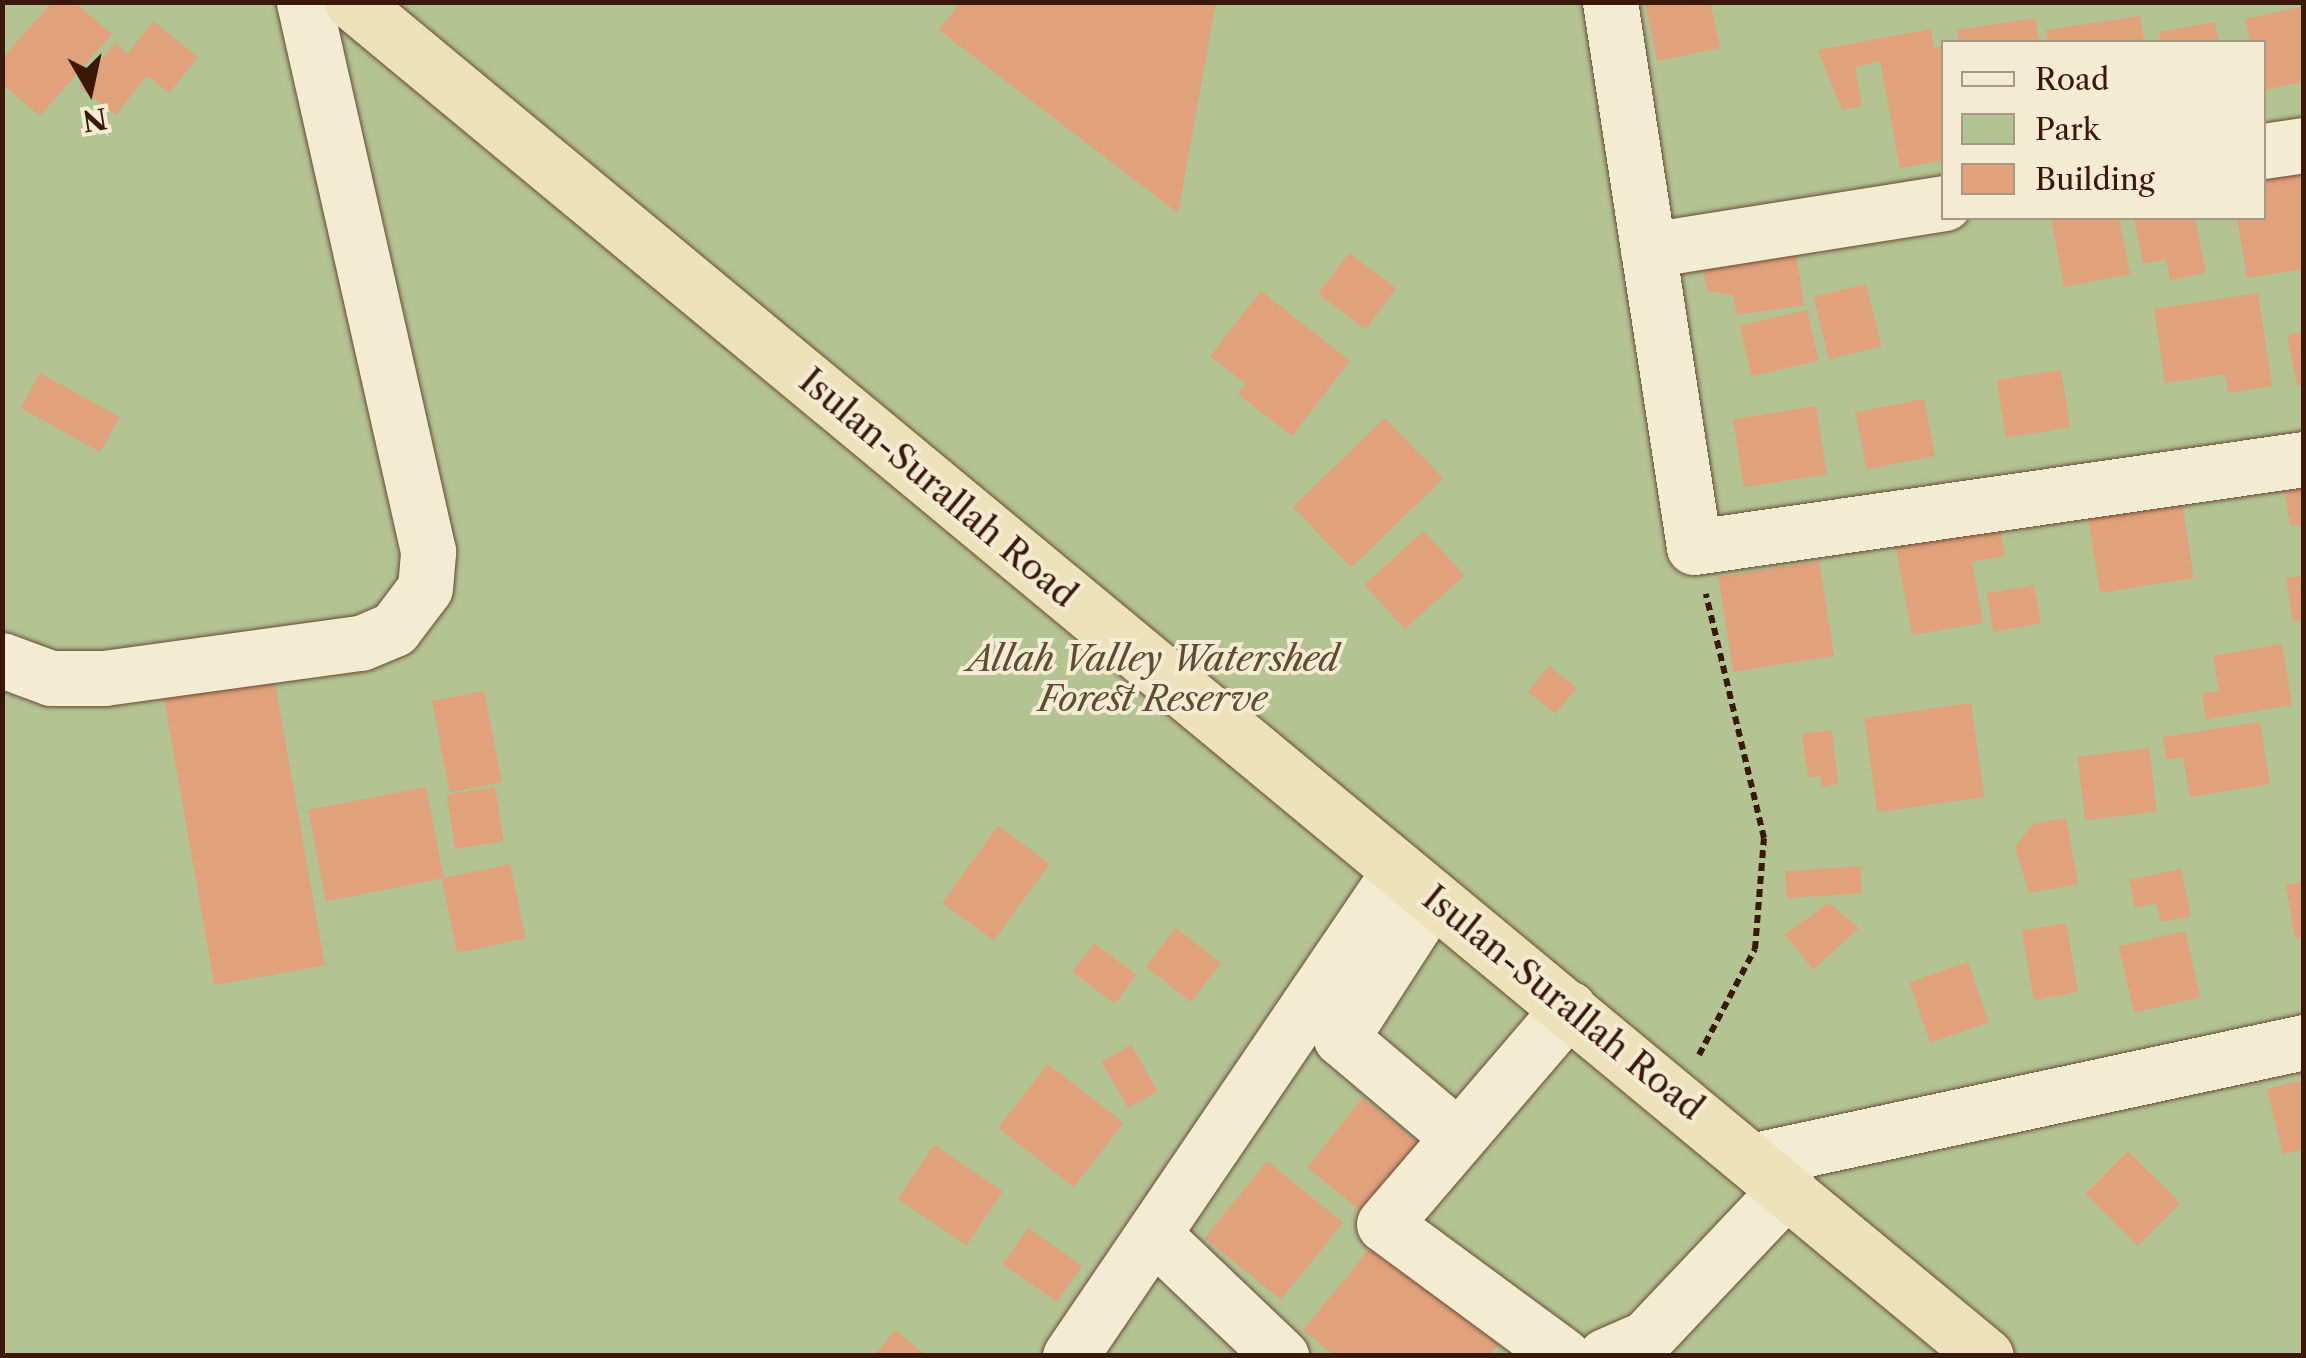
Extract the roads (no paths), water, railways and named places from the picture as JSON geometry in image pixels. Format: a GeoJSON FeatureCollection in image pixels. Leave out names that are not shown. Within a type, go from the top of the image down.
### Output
{"type":"FeatureCollection","features":[{"type":"Feature","properties":{"kind":"highway","name":"Isulan-Surallah Road"},"geometry":{"type":"LineString","coordinates":[[352,2],[1416,884],[1678,1096],[1986,1356]]}},
{"type":"Feature","properties":{"kind":"street"},"geometry":{"type":"LineString","coordinates":[[2,660],[52,678],[104,678],[361,644],[394,629],[425,588],[428,551],[304,2]]}},
{"type":"Feature","properties":{"kind":"street"},"geometry":{"type":"LineString","coordinates":[[1610,2],[1694,547],[2304,459]]}},
{"type":"Feature","properties":{"kind":"street"},"geometry":{"type":"LineString","coordinates":[[2266,151],[2304,145]]}},
{"type":"Feature","properties":{"kind":"street"},"geometry":{"type":"LineString","coordinates":[[1648,250],[1941,202]]}},
{"type":"Feature","properties":{"kind":"street"},"geometry":{"type":"LineString","coordinates":[[1416,884],[1341,1038],[1458,1137]]}},
{"type":"Feature","properties":{"kind":"street"},"geometry":{"type":"LineString","coordinates":[[1070,1356],[1416,884]]}},
{"type":"Feature","properties":{"kind":"street"},"geometry":{"type":"LineString","coordinates":[[1563,1356],[1384,1224],[1569,1008]]}},
{"type":"Feature","properties":{"kind":"street"},"geometry":{"type":"LineString","coordinates":[[1605,1356],[1646,1338],[1772,1174],[2304,1042]]}},
{"type":"Feature","properties":{"kind":"street"},"geometry":{"type":"LineString","coordinates":[[1156,1237],[1282,1356]]}},
{"type":"Feature","properties":{"kind":"park label","name":"Allah Valley Watershed Forest Reserve"},"geometry":{"type":"Point","coordinates":[1153,679]}}]}
